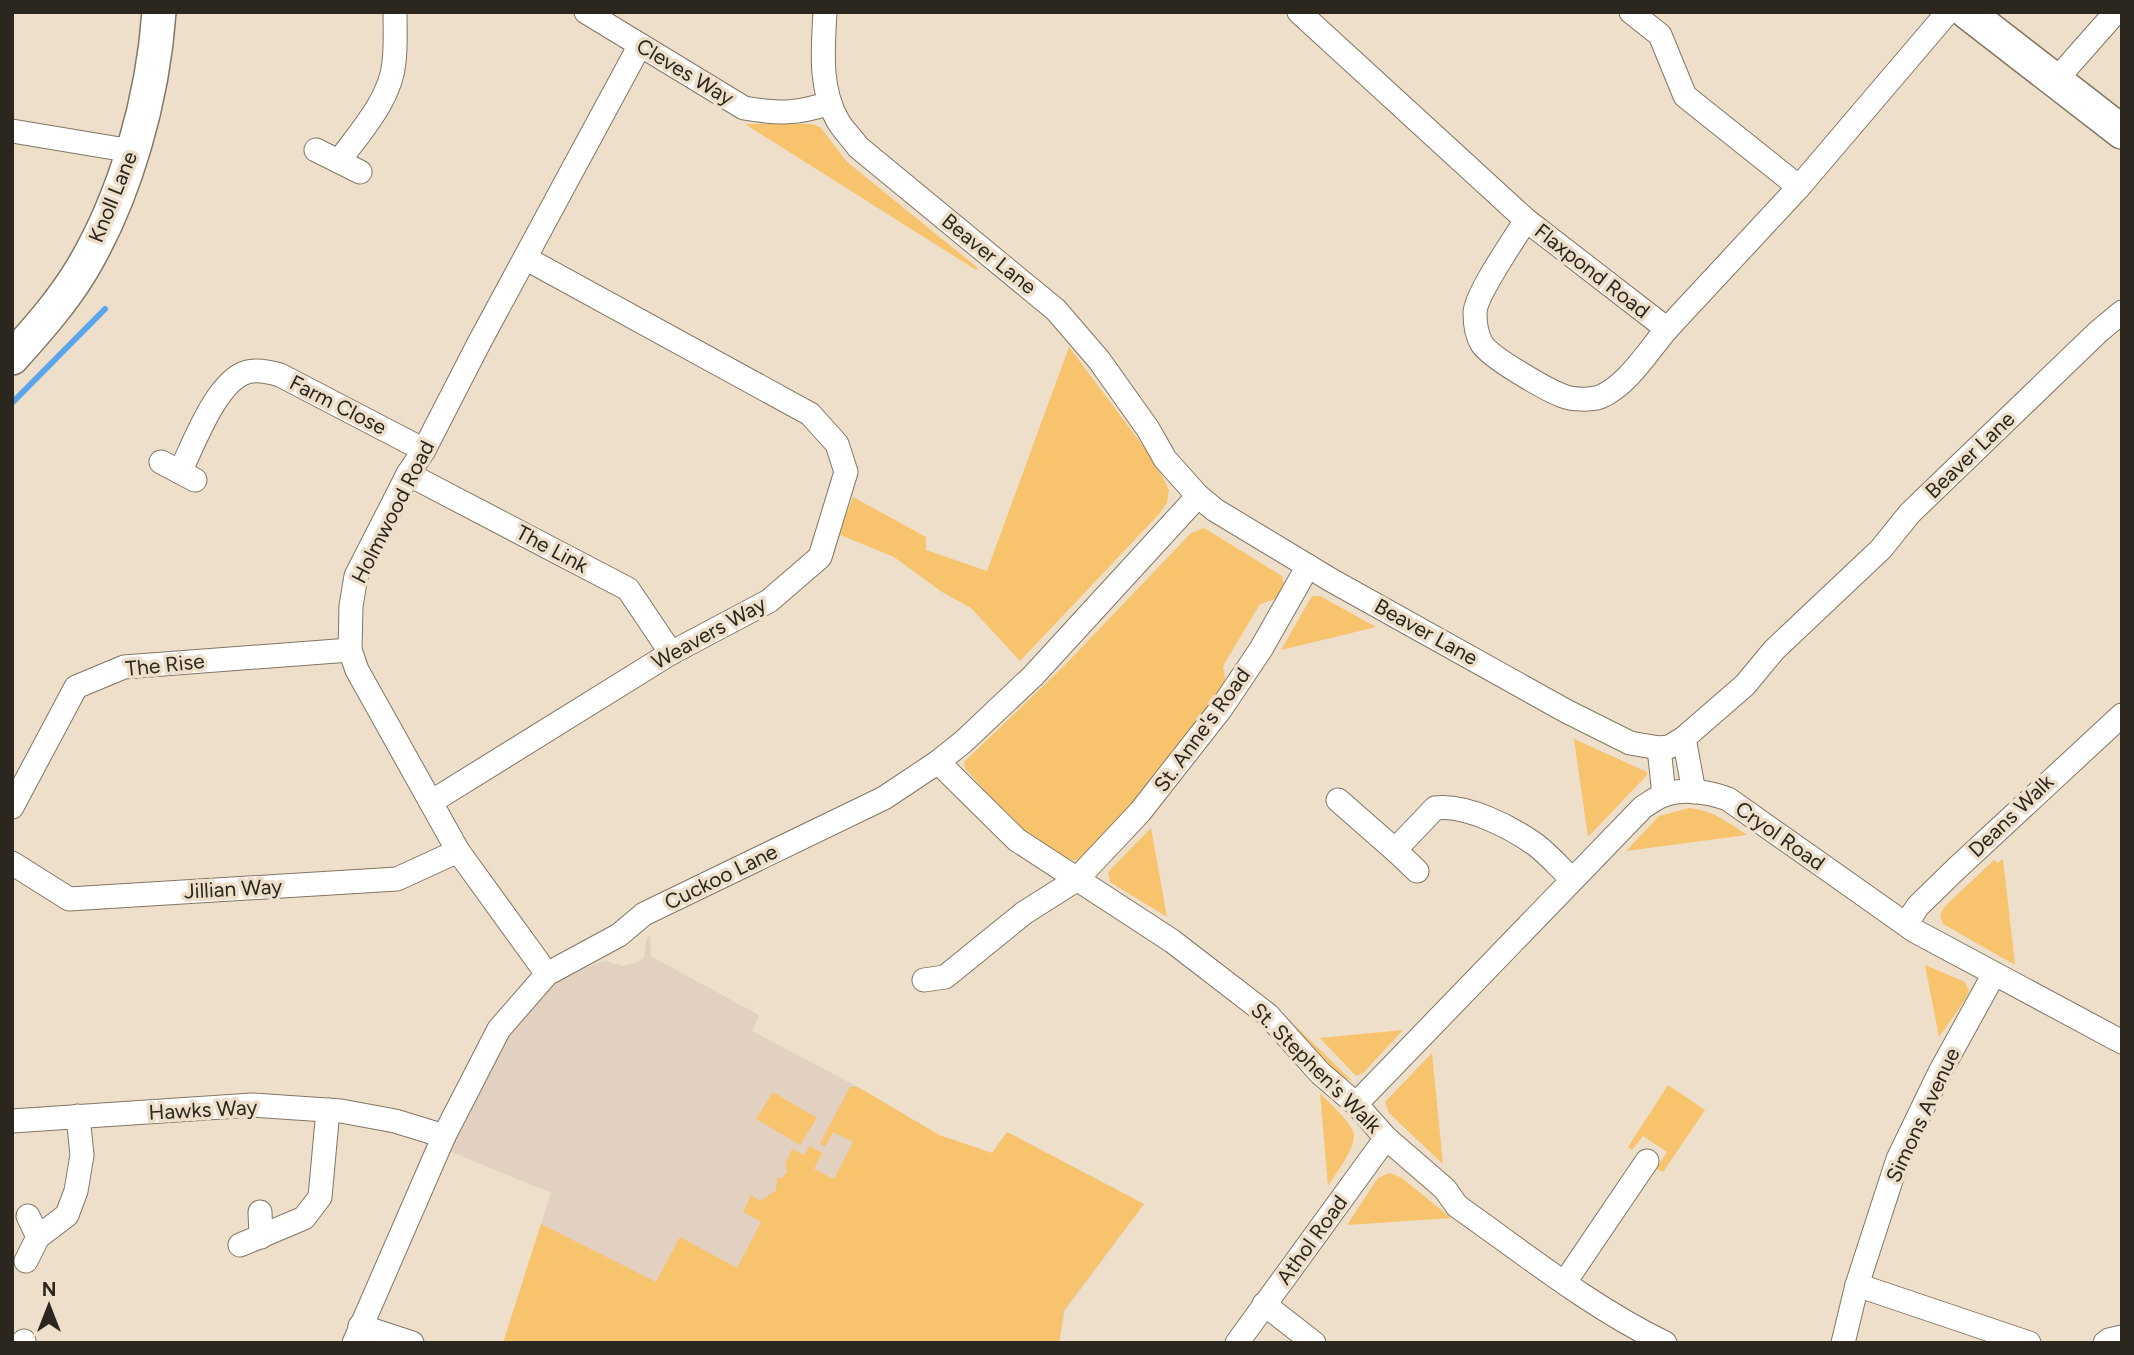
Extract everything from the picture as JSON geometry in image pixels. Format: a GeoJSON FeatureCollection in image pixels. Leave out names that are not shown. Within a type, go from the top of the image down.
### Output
{"type":"FeatureCollection","features":[{"type":"Feature","properties":{"kind":"street","name":"Knoll Lane"},"geometry":{"type":"LineString","coordinates":[[12,358],[82,270],[106,222],[132,151],[155,53],[159,12]]}},
{"type":"Feature","properties":{"kind":"street"},"geometry":{"type":"LineString","coordinates":[[339,161],[377,107],[389,81],[394,64],[395,12]]}},
{"type":"Feature","properties":{"kind":"street","name":"Cleves Way"},"geometry":{"type":"LineString","coordinates":[[586,12],[744,108],[769,113],[794,113],[831,103]]}},
{"type":"Feature","properties":{"kind":"street","name":"Beaver Lane"},"geometry":{"type":"LineString","coordinates":[[825,12],[823,70],[831,103],[838,121],[858,147],[1056,310],[1099,360],[1148,429],[1165,459],[1198,496],[1241,527],[1308,566],[1566,711],[1630,743],[1669,747],[1684,738],[1745,685],[1774,650],[1881,549],[1910,513],[2122,312]]}},
{"type":"Feature","properties":{"kind":"street","name":"Flaxpond Road"},"geometry":{"type":"LineString","coordinates":[[1299,12],[1526,220],[1667,329],[1799,187],[1948,12]]}},
{"type":"Feature","properties":{"kind":"street"},"geometry":{"type":"LineString","coordinates":[[1631,12],[1660,35],[1685,96],[1799,187]]}},
{"type":"Feature","properties":{"kind":"street"},"geometry":{"type":"LineString","coordinates":[[1967,12],[2122,132]]}},
{"type":"Feature","properties":{"kind":"street"},"geometry":{"type":"LineString","coordinates":[[2054,82],[2116,12]]}},
{"type":"Feature","properties":{"kind":"street","name":"Holmwood Road"},"geometry":{"type":"LineString","coordinates":[[547,974],[458,851],[357,670],[350,650],[351,606],[356,576],[408,474],[424,450],[640,46]]}},
{"type":"Feature","properties":{"kind":"street"},"geometry":{"type":"LineString","coordinates":[[12,131],[132,151]]}},
{"type":"Feature","properties":{"kind":"street"},"geometry":{"type":"LineString","coordinates":[[316,150],[360,172]]}},
{"type":"Feature","properties":{"kind":"street"},"geometry":{"type":"LineString","coordinates":[[1526,220],[1479,297],[1474,311],[1481,343],[1501,361],[1564,396],[1580,399],[1598,397],[1619,385],[1667,329]]}},
{"type":"Feature","properties":{"kind":"street","name":"Weavers Way"},"geometry":{"type":"LineString","coordinates":[[431,802],[671,653],[769,601],[820,557],[830,532],[846,472],[837,444],[810,414],[525,258]]}},
{"type":"Feature","properties":{"kind":"street","name":"Farm Close"},"geometry":{"type":"LineString","coordinates":[[179,472],[216,400],[228,384],[250,372],[269,371],[280,375],[424,450]]}},
{"type":"Feature","properties":{"kind":"street","name":"The Link"},"geometry":{"type":"LineString","coordinates":[[408,474],[628,589],[671,653]]}},
{"type":"Feature","properties":{"kind":"street","name":"Cuckoo Lane"},"geometry":{"type":"LineString","coordinates":[[357,1334],[444,1136],[499,1029],[547,974],[619,936],[644,914],[884,797],[938,762],[1033,676],[1198,496]]}},
{"type":"Feature","properties":{"kind":"street","name":"St. Anne's Road"},"geometry":{"type":"LineString","coordinates":[[924,980],[944,977],[1024,913],[1076,880],[1140,813],[1220,710],[1261,649],[1308,566]]}},
{"type":"Feature","properties":{"kind":"street","name":"The Rise"},"geometry":{"type":"LineString","coordinates":[[12,807],[76,687],[124,667],[350,650]]}},
{"type":"Feature","properties":{"kind":"street","name":"Deans Walk"},"geometry":{"type":"LineString","coordinates":[[1906,923],[1918,906],[1956,868],[2122,715]]}},
{"type":"Feature","properties":{"kind":"street"},"geometry":{"type":"LineString","coordinates":[[1684,738],[1694,792]]}},
{"type":"Feature","properties":{"kind":"street"},"geometry":{"type":"LineString","coordinates":[[1659,748],[1664,795]]}},
{"type":"Feature","properties":{"kind":"street","name":"St. Stephen's Walk"},"geometry":{"type":"LineString","coordinates":[[938,762],[1017,840],[1172,941],[1268,1015],[1320,1073],[1356,1104],[1386,1138],[1445,1189],[1457,1206],[1565,1282],[1637,1329],[1665,1343]]}},
{"type":"Feature","properties":{"kind":"street","name":"Cryol Road"},"geometry":{"type":"LineString","coordinates":[[1356,1104],[1643,807],[1664,795],[1694,792],[1712,793],[1728,799],[1906,923],[1994,974],[2122,1042]]}},
{"type":"Feature","properties":{"kind":"street"},"geometry":{"type":"LineString","coordinates":[[1338,800],[1417,871]]}},
{"type":"Feature","properties":{"kind":"street"},"geometry":{"type":"LineString","coordinates":[[1395,850],[1435,808],[1460,808],[1483,816],[1536,845],[1572,880]]}},
{"type":"Feature","properties":{"kind":"street","name":"Jillian Way"},"geometry":{"type":"LineString","coordinates":[[12,863],[69,899],[397,879],[458,851]]}},
{"type":"Feature","properties":{"kind":"street","name":"Simons Avenue"},"geometry":{"type":"LineString","coordinates":[[1843,1343],[1857,1284],[1898,1159],[1940,1072],[1994,974]]}},
{"type":"Feature","properties":{"kind":"street","name":"Hawks Way"},"geometry":{"type":"LineString","coordinates":[[12,1121],[252,1105],[328,1110],[395,1121],[444,1136]]}},
{"type":"Feature","properties":{"kind":"street"},"geometry":{"type":"LineString","coordinates":[[260,1212],[251,1241],[304,1218],[320,1197],[328,1110]]}},
{"type":"Feature","properties":{"kind":"street"},"geometry":{"type":"LineString","coordinates":[[26,1261],[38,1237],[67,1214],[76,1191],[82,1155],[78,1116]]}},
{"type":"Feature","properties":{"kind":"street","name":"Athol Road"},"geometry":{"type":"LineString","coordinates":[[1237,1343],[1386,1138]]}},
{"type":"Feature","properties":{"kind":"street"},"geometry":{"type":"LineString","coordinates":[[1565,1282],[1647,1161]]}},
{"type":"Feature","properties":{"kind":"street"},"geometry":{"type":"LineString","coordinates":[[27,1216],[38,1237]]}},
{"type":"Feature","properties":{"kind":"street"},"geometry":{"type":"LineString","coordinates":[[1857,1284],[2029,1343]]}},
{"type":"Feature","properties":{"kind":"street"},"geometry":{"type":"LineString","coordinates":[[1264,1304],[1314,1343]]}},
{"type":"Feature","properties":{"kind":"street"},"geometry":{"type":"LineString","coordinates":[[357,1334],[412,1343]]}},
{"type":"Feature","properties":{"kind":"street"},"geometry":{"type":"LineString","coordinates":[[2105,1343],[2122,1337]]}},
{"type":"Feature","properties":{"kind":"shaded area"},"geometry":{"type":"Polygon","coordinates":[[[745,124],[813,124],[821,128],[847,162],[978,268],[976,270],[745,124]]]}},
{"type":"Feature","properties":{"kind":"shaded area"},"geometry":{"type":"Polygon","coordinates":[[[1069,347],[1155,462],[1169,490],[1167,503],[1020,661],[971,608],[942,592],[894,557],[838,534],[853,497],[926,537],[926,550],[987,571],[1069,347]]]}},
{"type":"Feature","properties":{"kind":"shaded area"},"geometry":{"type":"Polygon","coordinates":[[[1204,528],[1282,576],[1284,586],[1278,598],[1260,604],[1223,666],[1226,684],[1163,771],[1082,859],[1066,860],[1042,846],[1013,820],[965,768],[964,762],[1062,668],[1191,533],[1204,528]]]}},
{"type":"Feature","properties":{"kind":"shaded area"},"geometry":{"type":"Polygon","coordinates":[[[1312,596],[1320,596],[1376,627],[1281,650],[1312,596]]]}},
{"type":"Feature","properties":{"kind":"shaded area"},"geometry":{"type":"Polygon","coordinates":[[[1574,739],[1647,772],[1588,837],[1574,739]]]}},
{"type":"Feature","properties":{"kind":"shaded area"},"geometry":{"type":"Polygon","coordinates":[[[1689,808],[1712,814],[1747,835],[1626,851],[1659,816],[1689,808]]]}},
{"type":"Feature","properties":{"kind":"shaded area"},"geometry":{"type":"Polygon","coordinates":[[[1151,828],[1167,917],[1110,882],[1108,872],[1151,828]]]}},
{"type":"Feature","properties":{"kind":"shaded area"},"geometry":{"type":"Polygon","coordinates":[[[2003,859],[2015,965],[1943,924],[1940,915],[1944,907],[1994,860],[1998,863],[2003,859]]]}},
{"type":"Feature","properties":{"kind":"shaded area"},"geometry":{"type":"Polygon","coordinates":[[[650,935],[651,956],[759,1015],[752,1031],[858,1087],[939,1135],[992,1153],[1007,1132],[1144,1204],[1065,1311],[1059,1343],[503,1343],[551,1193],[449,1151],[513,1025],[565,975],[605,961],[623,966],[638,962],[644,957],[646,940],[650,935]]]}},
{"type":"Feature","properties":{"kind":"shaded area"},"geometry":{"type":"Polygon","coordinates":[[[1925,965],[1965,982],[1969,991],[1939,1037],[1925,965]]]}},
{"type":"Feature","properties":{"kind":"shaded area"},"geometry":{"type":"Polygon","coordinates":[[[1279,1010],[1352,1081],[1342,1077],[1275,1011],[1279,1010]]]}},
{"type":"Feature","properties":{"kind":"shaded area"},"geometry":{"type":"Polygon","coordinates":[[[1403,1030],[1363,1073],[1356,1076],[1320,1038],[1403,1030]]]}},
{"type":"Feature","properties":{"kind":"shaded area"},"geometry":{"type":"Polygon","coordinates":[[[1432,1053],[1443,1164],[1389,1113],[1385,1102],[1432,1053]]]}},
{"type":"Feature","properties":{"kind":"shaded area"},"geometry":{"type":"Polygon","coordinates":[[[1668,1085],[1705,1110],[1663,1172],[1656,1169],[1667,1152],[1643,1136],[1632,1150],[1628,1147],[1668,1085]]]}},
{"type":"Feature","properties":{"kind":"shaded area"},"geometry":{"type":"Polygon","coordinates":[[[850,1087],[858,1087],[939,1135],[992,1153],[1007,1132],[1144,1204],[1064,1310],[1059,1343],[503,1343],[541,1224],[656,1282],[680,1237],[737,1268],[761,1222],[743,1212],[751,1195],[760,1201],[776,1190],[777,1178],[782,1178],[787,1172],[785,1164],[792,1149],[804,1155],[810,1146],[822,1153],[814,1169],[834,1179],[853,1142],[833,1132],[825,1147],[820,1143],[850,1087]]]}},
{"type":"Feature","properties":{"kind":"shaded area"},"geometry":{"type":"Polygon","coordinates":[[[773,1092],[817,1118],[800,1145],[756,1119],[773,1092]]]}},
{"type":"Feature","properties":{"kind":"shaded area"},"geometry":{"type":"Polygon","coordinates":[[[1320,1093],[1347,1121],[1354,1137],[1350,1151],[1328,1186],[1320,1093]]]}},
{"type":"Feature","properties":{"kind":"shaded area"},"geometry":{"type":"Polygon","coordinates":[[[1390,1173],[1402,1178],[1451,1218],[1347,1225],[1378,1178],[1390,1173]]]}},
{"type":"Feature","properties":{"kind":"waterway"},"geometry":{"type":"LineString","coordinates":[[12,403],[105,309]]}}]}
